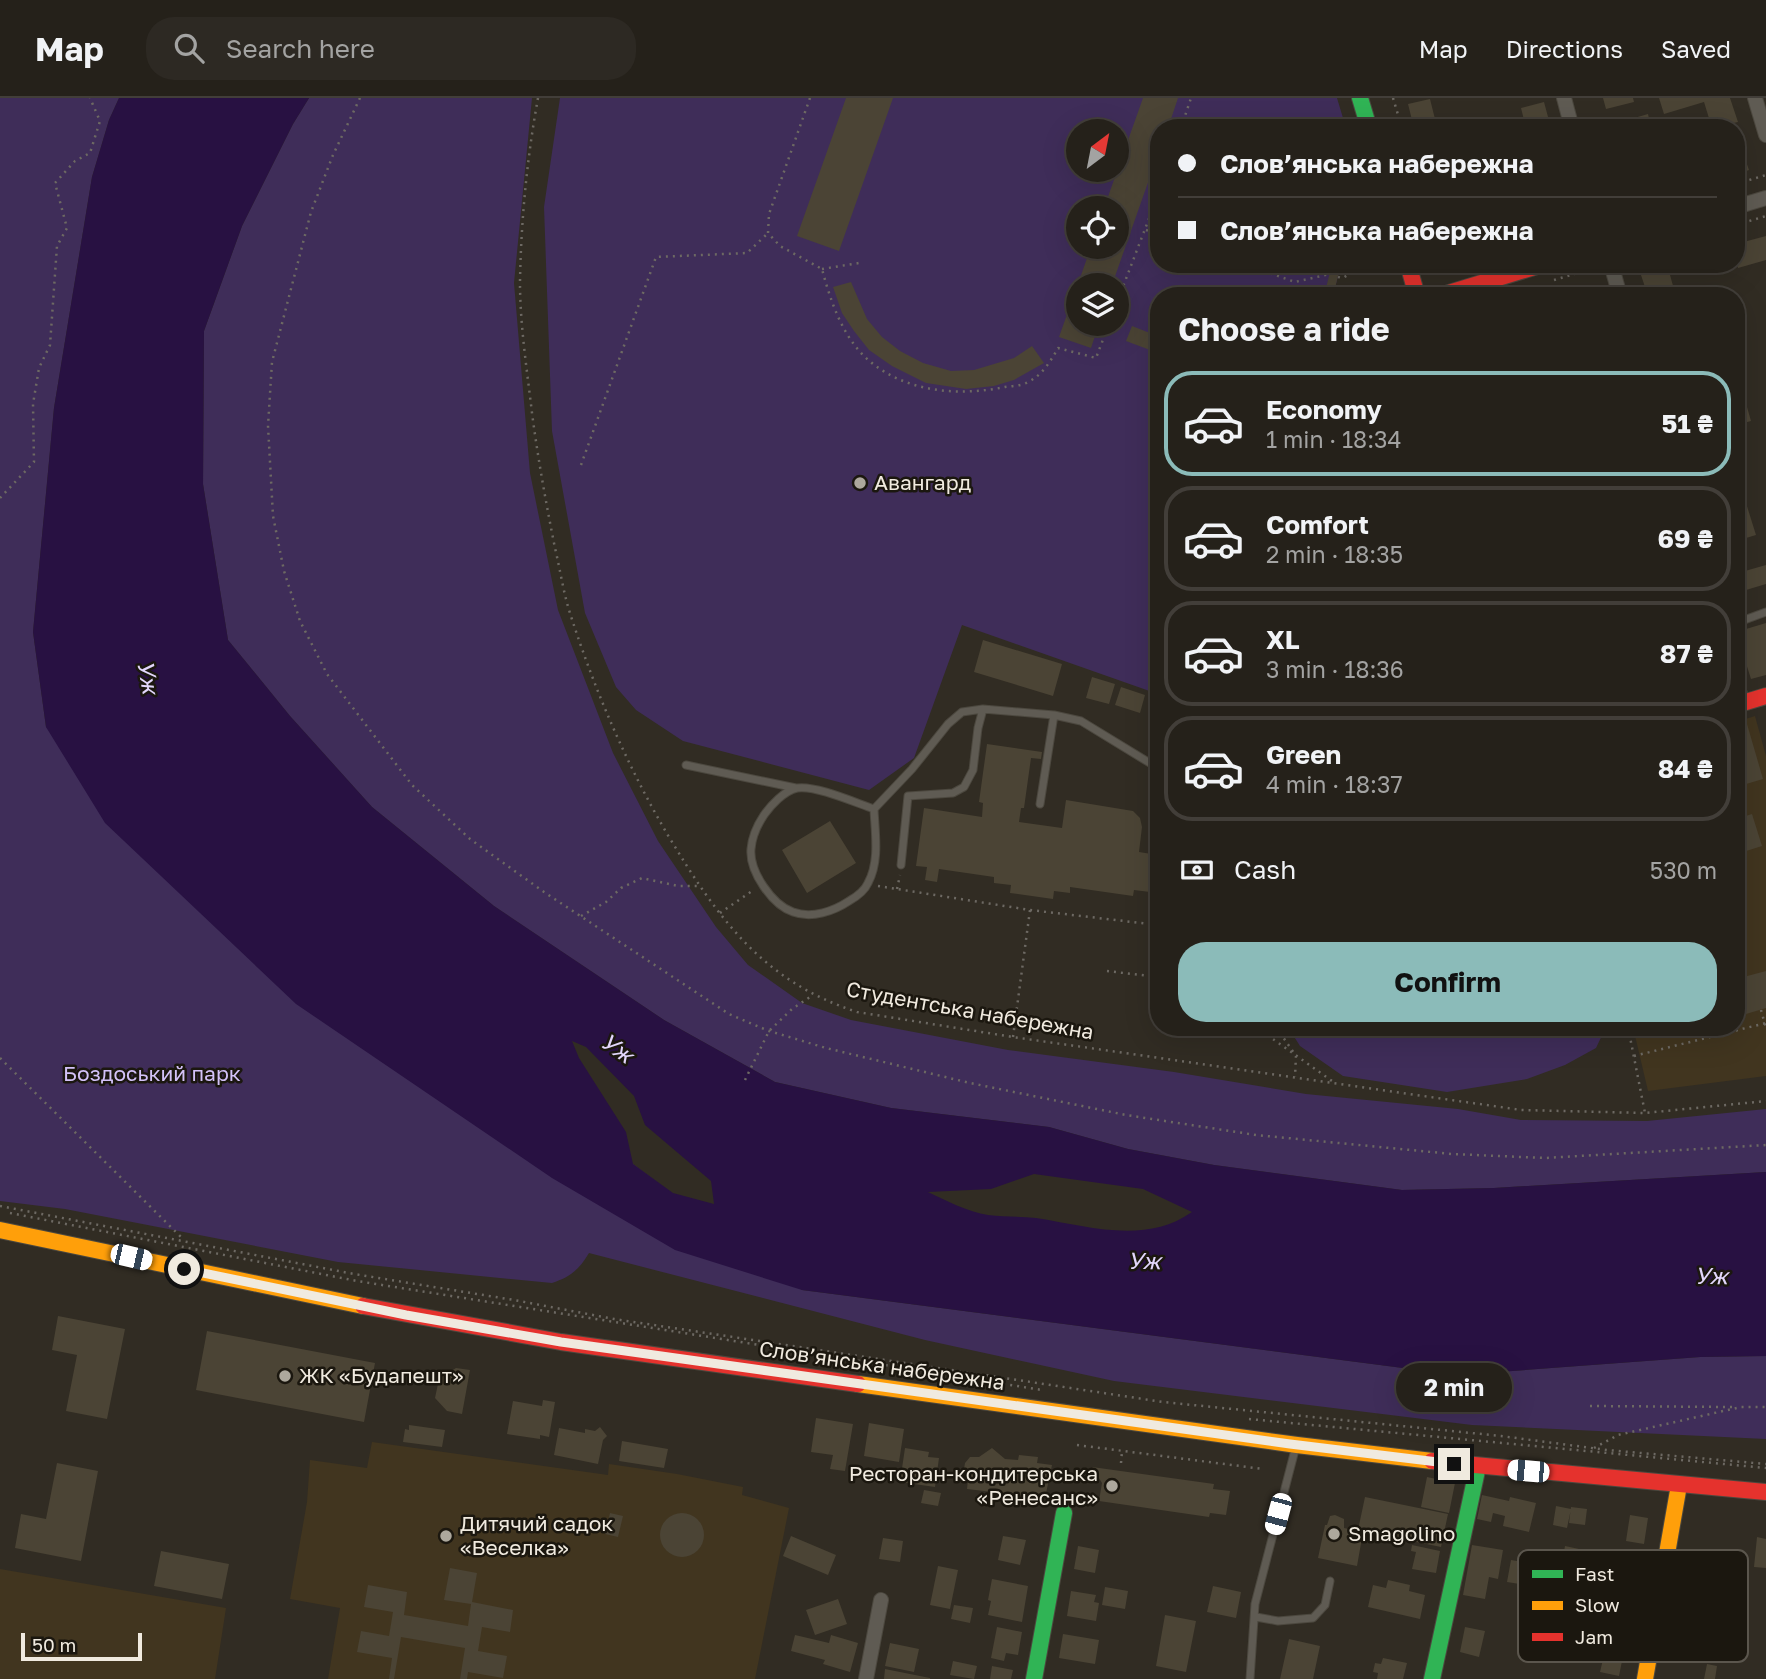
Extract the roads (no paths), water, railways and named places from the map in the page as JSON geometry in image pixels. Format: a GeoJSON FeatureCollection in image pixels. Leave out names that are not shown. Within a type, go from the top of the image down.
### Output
{"type":"FeatureCollection","features":[{"type":"Feature","properties":{"kind":"street"},"geometry":{"type":"LineString","coordinates":[[1360,98],[1366,119]]}},
{"type":"Feature","properties":{"kind":"street"},"geometry":{"type":"LineString","coordinates":[[1564,98],[1570,119]]}},
{"type":"Feature","properties":{"kind":"street"},"geometry":{"type":"LineString","coordinates":[[1755,98],[1766,135]]}},
{"type":"Feature","properties":{"kind":"street"},"geometry":{"type":"LineString","coordinates":[[1745,204],[1766,198]]}},
{"type":"Feature","properties":{"kind":"street"},"geometry":{"type":"LineString","coordinates":[[1469,287],[1514,273]]}},
{"type":"Feature","properties":{"kind":"street"},"geometry":{"type":"LineString","coordinates":[[1745,702],[1766,696]]}},
{"type":"Feature","properties":{"kind":"street","name":"Словʼянська набережна"},"geometry":{"type":"LineString","coordinates":[[0,1230],[406,1315],[561,1342],[1297,1445],[1478,1466],[1766,1492]]}},
{"type":"Feature","properties":{"kind":"street"},"geometry":{"type":"LineString","coordinates":[[1432,1679],[1478,1466]]}},
{"type":"Feature","properties":{"kind":"street"},"geometry":{"type":"LineString","coordinates":[[1668,1550],[1679,1485]]}},
{"type":"Feature","properties":{"kind":"street"},"geometry":{"type":"LineString","coordinates":[[1034,1679],[1064,1513]]}},
{"type":"Feature","properties":{"kind":"street"},"geometry":{"type":"LineString","coordinates":[[866,1679],[881,1600]]}},
{"type":"Feature","properties":{"kind":"lane"},"geometry":{"type":"LineString","coordinates":[[1745,620],[1766,612]]}},
{"type":"Feature","properties":{"kind":"lane"},"geometry":{"type":"LineString","coordinates":[[901,865],[908,796],[953,793],[964,787],[973,770],[983,709]]}},
{"type":"Feature","properties":{"kind":"lane"},"geometry":{"type":"LineString","coordinates":[[797,788],[772,803],[757,825],[750,851],[761,885],[770,896],[793,912],[816,915],[837,909],[855,898],[868,885],[876,859],[874,809],[912,769],[948,724],[962,712],[983,709],[1054,715],[1081,721],[1150,763]]}},
{"type":"Feature","properties":{"kind":"lane"},"geometry":{"type":"LineString","coordinates":[[1040,804],[1054,715]]}},
{"type":"Feature","properties":{"kind":"lane"},"geometry":{"type":"LineString","coordinates":[[686,765],[824,791],[874,809]]}},
{"type":"Feature","properties":{"kind":"lane"},"geometry":{"type":"LineString","coordinates":[[1250,1679],[1255,1604],[1297,1445]]}},
{"type":"Feature","properties":{"kind":"lane"},"geometry":{"type":"LineString","coordinates":[[1256,1617],[1278,1621],[1313,1618],[1325,1605],[1330,1581]]}},
{"type":"Feature","properties":{"kind":"water","name":"Уж"},"geometry":{"type":"Polygon","coordinates":[[[119,98],[309,98],[293,124],[242,226],[204,331],[203,484],[228,640],[290,716],[372,807],[494,906],[664,1020],[775,1082],[891,1108],[1049,1127],[1128,1149],[1214,1165],[1402,1190],[1494,1188],[1766,1172],[1766,1356],[1700,1357],[1457,1375],[802,1290],[675,1250],[552,1178],[296,1004],[105,823],[46,727],[33,632],[54,408],[92,177],[109,120],[119,98]],[[572,1041],[579,1058],[626,1132],[633,1164],[673,1193],[714,1204],[711,1181],[645,1125],[634,1096],[586,1047],[572,1041]],[[1034,1174],[991,1189],[928,1192],[957,1205],[994,1216],[1036,1218],[1116,1230],[1155,1228],[1192,1212],[1143,1189],[1034,1174]]]}},
{"type":"Feature","properties":{"kind":"place","name":"Авангард"},"geometry":{"type":"Point","coordinates":[860,483]}},
{"type":"Feature","properties":{"kind":"place","name":"ЖК «Будапешт»"},"geometry":{"type":"Point","coordinates":[285,1376]}},
{"type":"Feature","properties":{"kind":"place","name":"Ресторан-кондитерська «Ренесанс»"},"geometry":{"type":"Point","coordinates":[1112,1486]}},
{"type":"Feature","properties":{"kind":"place","name":"Smagolino"},"geometry":{"type":"Point","coordinates":[1334,1534]}},
{"type":"Feature","properties":{"kind":"place","name":"Дитячий садок «Веселка»"},"geometry":{"type":"Point","coordinates":[446,1536]}},
{"type":"Feature","properties":{"kind":"park label","name":"Боздоський парк"},"geometry":{"type":"Point","coordinates":[152,1074]}}]}
